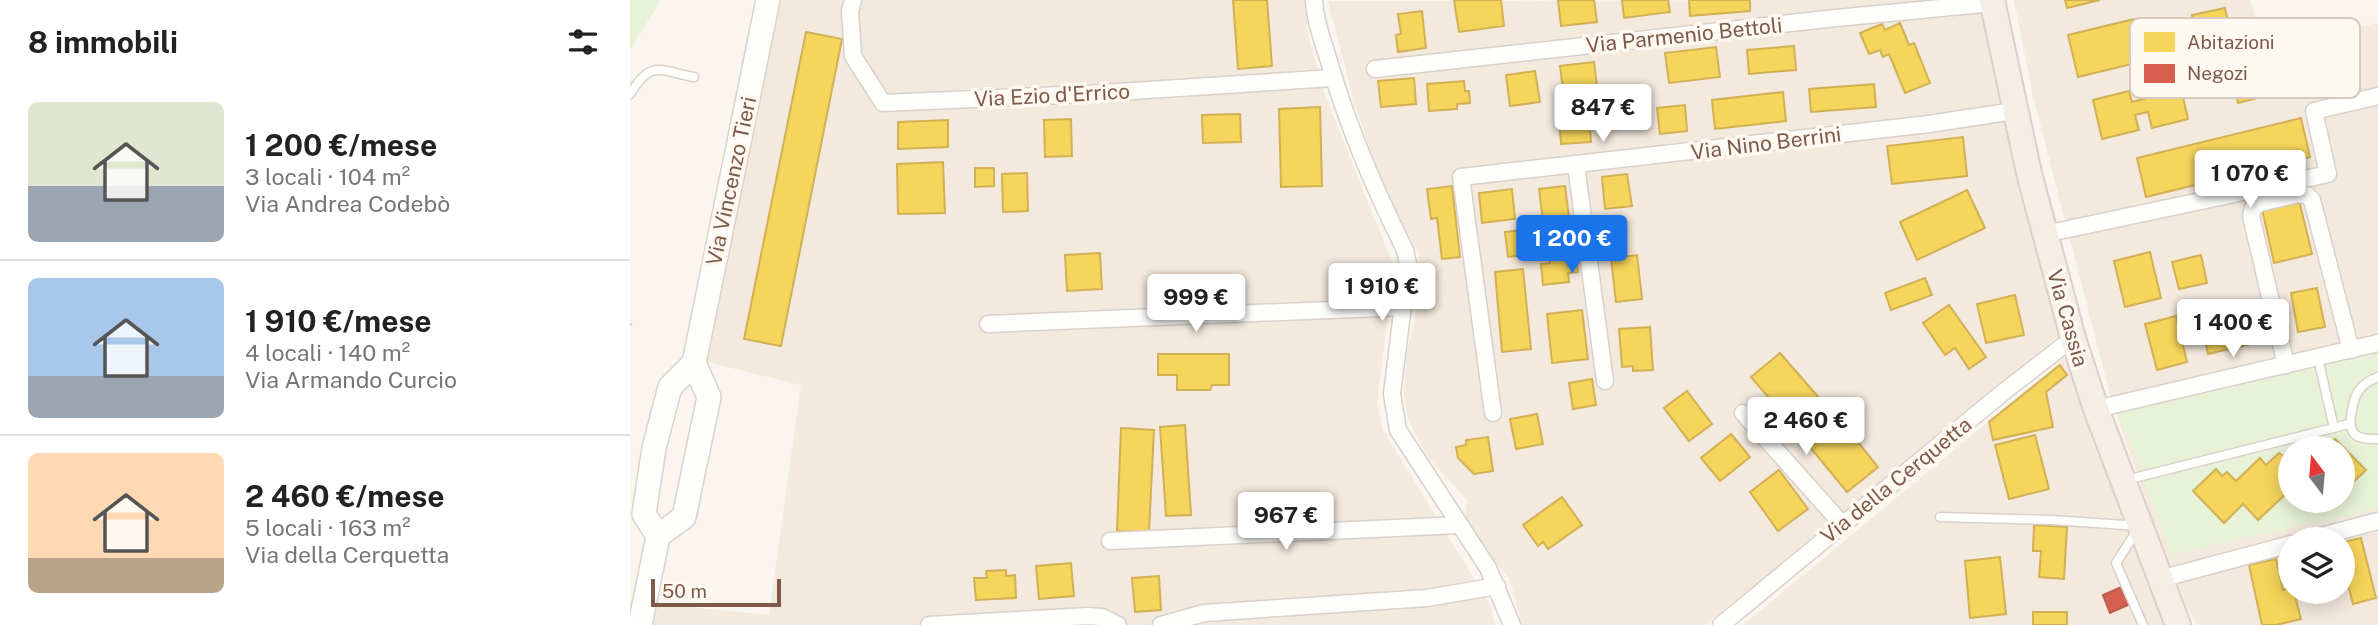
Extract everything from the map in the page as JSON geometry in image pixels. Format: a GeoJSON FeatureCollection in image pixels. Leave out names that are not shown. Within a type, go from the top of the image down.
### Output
{"type":"FeatureCollection","features":[{"type":"Feature","properties":{"kind":"main road","name":"Via Cassia"},"geometry":{"type":"LineString","coordinates":[[1992,2],[2014,111],[2073,338],[2096,409],[2178,625]]}},
{"type":"Feature","properties":{"kind":"street","name":"Via Vincenzo Tieri"},"geometry":{"type":"LineString","coordinates":[[694,363],[768,0]]}},
{"type":"Feature","properties":{"kind":"street","name":"Via Ezio d'Errico"},"geometry":{"type":"LineString","coordinates":[[853,0],[850,11],[853,55],[883,103],[1086,94],[1333,78]]}},
{"type":"Feature","properties":{"kind":"street"},"geometry":{"type":"LineString","coordinates":[[1314,0],[1315,13],[1333,78],[1360,155],[1405,250],[1408,278],[1392,394],[1395,420],[1404,442],[1488,568],[1512,625]]}},
{"type":"Feature","properties":{"kind":"street","name":"Via Parmenio Bettoli"},"geometry":{"type":"LineString","coordinates":[[1375,69],[1992,2]]}},
{"type":"Feature","properties":{"kind":"street"},"geometry":{"type":"LineString","coordinates":[[2045,234],[2328,174],[2314,111],[2378,96]]}},
{"type":"Feature","properties":{"kind":"street","name":"Via Nino Berrini"},"geometry":{"type":"LineString","coordinates":[[1493,413],[1461,177],[1929,124],[2014,111]]}},
{"type":"Feature","properties":{"kind":"street"},"geometry":{"type":"LineString","coordinates":[[1576,165],[1605,381]]}},
{"type":"Feature","properties":{"kind":"street"},"geometry":{"type":"LineString","coordinates":[[2286,365],[2251,216],[2253,208],[2260,203],[2298,194],[2307,195],[2312,200],[2351,349]]}},
{"type":"Feature","properties":{"kind":"street"},"geometry":{"type":"LineString","coordinates":[[988,324],[1403,307]]}},
{"type":"Feature","properties":{"kind":"street","name":"Via della Cerquetta"},"geometry":{"type":"LineString","coordinates":[[1721,625],[2073,338]]}},
{"type":"Feature","properties":{"kind":"street"},"geometry":{"type":"LineString","coordinates":[[2096,409],[2378,343]]}},
{"type":"Feature","properties":{"kind":"street"},"geometry":{"type":"LineString","coordinates":[[637,613],[658,536],[684,517],[709,397],[694,363],[669,390],[654,449],[644,514],[658,536]]}},
{"type":"Feature","properties":{"kind":"street"},"geometry":{"type":"LineString","coordinates":[[669,390],[709,397]]}},
{"type":"Feature","properties":{"kind":"street"},"geometry":{"type":"LineString","coordinates":[[1743,414],[1842,524]]}},
{"type":"Feature","properties":{"kind":"street"},"geometry":{"type":"LineString","coordinates":[[646,504],[684,512]]}},
{"type":"Feature","properties":{"kind":"street"},"geometry":{"type":"LineString","coordinates":[[2355,527],[2378,521]]}},
{"type":"Feature","properties":{"kind":"street"},"geometry":{"type":"LineString","coordinates":[[1110,541],[1460,525]]}},
{"type":"Feature","properties":{"kind":"street"},"geometry":{"type":"LineString","coordinates":[[2160,579],[2278,547]]}},
{"type":"Feature","properties":{"kind":"street"},"geometry":{"type":"LineString","coordinates":[[1161,625],[1204,613],[1427,598],[1497,586]]}},
{"type":"Feature","properties":{"kind":"street"},"geometry":{"type":"LineString","coordinates":[[929,625],[1087,616],[1102,617],[1118,625]]}},
{"type":"Feature","properties":{"kind":"lane"},"geometry":{"type":"LineString","coordinates":[[630,94],[642,76],[659,69],[694,77]]}},
{"type":"Feature","properties":{"kind":"lane"},"geometry":{"type":"LineString","coordinates":[[2320,367],[2334,428]]}},
{"type":"Feature","properties":{"kind":"lane"},"geometry":{"type":"LineString","coordinates":[[2378,377],[2361,387],[2349,424],[2353,433],[2364,440],[2378,439]]}},
{"type":"Feature","properties":{"kind":"lane"},"geometry":{"type":"LineString","coordinates":[[2123,480],[2349,424]]}},
{"type":"Feature","properties":{"kind":"lane"},"geometry":{"type":"LineString","coordinates":[[1940,517],[2140,526],[2116,563],[2143,625]]}},
{"type":"Feature","properties":{"kind":"shaded area"},"geometry":{"type":"Polygon","coordinates":[[[779,0],[1306,0],[1307,32],[1325,95],[1394,267],[1377,403],[1383,430],[1489,603],[1495,625],[630,625],[630,601],[769,615],[801,385],[707,362],[779,0]]]}},
{"type":"Feature","properties":{"kind":"shaded area"},"geometry":{"type":"Polygon","coordinates":[[[1978,0],[2060,334],[1706,625],[1522,625],[1510,580],[1464,522],[1468,501],[1428,457],[1408,420],[1404,393],[1407,351],[1421,290],[1419,254],[1383,185],[1355,106],[1328,1],[1978,0]]]}},
{"type":"Feature","properties":{"kind":"shaded area"},"geometry":{"type":"Polygon","coordinates":[[[2014,0],[2250,0],[2255,18],[2130,18],[2130,98],[2360,98],[2360,27],[2378,23],[2378,625],[2196,625],[2167,562],[2111,398],[2033,96],[2014,0]]]}},
{"type":"Feature","properties":{"kind":"shaded area"},"geometry":{"type":"Polygon","coordinates":[[[2066,357],[2151,589],[2167,625],[1743,625],[2066,357]]]}},
{"type":"Feature","properties":{"kind":"green space"},"geometry":{"type":"Polygon","coordinates":[[[630,0],[661,0],[630,49],[630,0]]]}},
{"type":"Feature","properties":{"kind":"green space"},"geometry":{"type":"Polygon","coordinates":[[[2378,353],[2378,508],[2295,527],[2278,527],[2278,531],[2172,555],[2119,413],[2378,353]]]}},
{"type":"Feature","properties":{"kind":"building: Abitazioni"},"geometry":{"type":"Polygon","coordinates":[[[1233,0],[1267,0],[1272,66],[1238,69],[1233,0]]]}},
{"type":"Feature","properties":{"kind":"building: Abitazioni"},"geometry":{"type":"Polygon","coordinates":[[[1454,0],[1501,0],[1504,26],[1459,32],[1454,0]]]}},
{"type":"Feature","properties":{"kind":"building: Abitazioni"},"geometry":{"type":"Polygon","coordinates":[[[1558,0],[1594,0],[1597,22],[1561,26],[1558,0]]]}},
{"type":"Feature","properties":{"kind":"building: Abitazioni"},"geometry":{"type":"Polygon","coordinates":[[[1622,0],[1668,0],[1670,12],[1624,18],[1622,0]]]}},
{"type":"Feature","properties":{"kind":"building: Abitazioni"},"geometry":{"type":"Polygon","coordinates":[[[1689,0],[1750,0],[1750,11],[1690,16],[1689,0]]]}},
{"type":"Feature","properties":{"kind":"building: Abitazioni"},"geometry":{"type":"Polygon","coordinates":[[[2065,0],[2100,0],[2067,8],[2065,0]]]}},
{"type":"Feature","properties":{"kind":"building: Abitazioni"},"geometry":{"type":"Polygon","coordinates":[[[2225,8],[2227,18],[2193,18],[2192,15],[2225,8]]]}},
{"type":"Feature","properties":{"kind":"building: Abitazioni"},"geometry":{"type":"Polygon","coordinates":[[[1422,11],[1426,48],[1398,52],[1396,35],[1401,34],[1398,14],[1422,11]]]}},
{"type":"Feature","properties":{"kind":"building: Abitazioni"},"geometry":{"type":"Polygon","coordinates":[[[2130,20],[2130,64],[2078,77],[2068,35],[2130,20]]]}},
{"type":"Feature","properties":{"kind":"building: Abitazioni"},"geometry":{"type":"Polygon","coordinates":[[[1900,23],[1909,45],[1914,43],[1930,83],[1905,93],[1889,54],[1883,57],[1880,50],[1869,54],[1860,33],[1882,24],[1885,30],[1900,23]]]}},
{"type":"Feature","properties":{"kind":"building: Abitazioni"},"geometry":{"type":"Polygon","coordinates":[[[806,32],[842,39],[781,346],[744,339],[806,32]]]}},
{"type":"Feature","properties":{"kind":"building: Abitazioni"},"geometry":{"type":"Polygon","coordinates":[[[1794,46],[1796,70],[1749,74],[1747,50],[1794,46]]]}},
{"type":"Feature","properties":{"kind":"building: Abitazioni"},"geometry":{"type":"Polygon","coordinates":[[[1716,47],[1720,77],[1669,83],[1665,53],[1716,47]]]}},
{"type":"Feature","properties":{"kind":"building: Abitazioni"},"geometry":{"type":"Polygon","coordinates":[[[1594,62],[1598,94],[1564,98],[1560,66],[1594,62]]]}},
{"type":"Feature","properties":{"kind":"building: Abitazioni"},"geometry":{"type":"Polygon","coordinates":[[[1535,71],[1540,102],[1510,106],[1506,75],[1535,71]]]}},
{"type":"Feature","properties":{"kind":"building: Abitazioni"},"geometry":{"type":"Polygon","coordinates":[[[1414,78],[1416,104],[1381,107],[1378,81],[1414,78]]]}},
{"type":"Feature","properties":{"kind":"building: Abitazioni"},"geometry":{"type":"Polygon","coordinates":[[[1464,81],[1465,91],[1469,91],[1470,103],[1457,104],[1457,109],[1429,111],[1427,84],[1464,81]]]}},
{"type":"Feature","properties":{"kind":"building: Abitazioni"},"geometry":{"type":"Polygon","coordinates":[[[1874,84],[1876,107],[1811,112],[1809,89],[1874,84]]]}},
{"type":"Feature","properties":{"kind":"building: Abitazioni"},"geometry":{"type":"Polygon","coordinates":[[[2129,91],[2132,102],[2183,98],[2188,119],[2152,128],[2148,112],[2135,115],[2139,130],[2102,139],[2093,100],[2129,91]]]}},
{"type":"Feature","properties":{"kind":"building: Abitazioni"},"geometry":{"type":"Polygon","coordinates":[[[1783,92],[1786,121],[1715,129],[1712,100],[1783,92]]]}},
{"type":"Feature","properties":{"kind":"building: Abitazioni"},"geometry":{"type":"Polygon","coordinates":[[[2237,98],[2257,98],[2238,103],[2237,98]]]}},
{"type":"Feature","properties":{"kind":"building: Abitazioni"},"geometry":{"type":"Polygon","coordinates":[[[1685,105],[1687,131],[1660,134],[1657,108],[1685,105]]]}},
{"type":"Feature","properties":{"kind":"building: Abitazioni"},"geometry":{"type":"Polygon","coordinates":[[[1320,107],[1322,186],[1281,187],[1279,109],[1320,107]]]}},
{"type":"Feature","properties":{"kind":"building: Abitazioni"},"geometry":{"type":"Polygon","coordinates":[[[1240,114],[1241,142],[1203,143],[1202,115],[1240,114]]]}},
{"type":"Feature","properties":{"kind":"building: Abitazioni"},"geometry":{"type":"Polygon","coordinates":[[[1589,115],[1591,142],[1561,144],[1559,117],[1589,115]]]}},
{"type":"Feature","properties":{"kind":"building: Abitazioni"},"geometry":{"type":"Polygon","coordinates":[[[2301,118],[2310,157],[2146,197],[2137,158],[2301,118]]]}},
{"type":"Feature","properties":{"kind":"building: Abitazioni"},"geometry":{"type":"Polygon","coordinates":[[[1071,119],[1072,156],[1045,157],[1044,120],[1071,119]]]}},
{"type":"Feature","properties":{"kind":"building: Abitazioni"},"geometry":{"type":"Polygon","coordinates":[[[948,120],[948,147],[898,149],[898,122],[948,120]]]}},
{"type":"Feature","properties":{"kind":"building: Abitazioni"},"geometry":{"type":"Polygon","coordinates":[[[1963,137],[1967,176],[1892,184],[1887,146],[1963,137]]]}},
{"type":"Feature","properties":{"kind":"building: Abitazioni"},"geometry":{"type":"Polygon","coordinates":[[[943,162],[945,213],[898,214],[897,164],[943,162]]]}},
{"type":"Feature","properties":{"kind":"building: Abitazioni"},"geometry":{"type":"Polygon","coordinates":[[[975,168],[994,168],[994,186],[975,187],[975,168]]]}},
{"type":"Feature","properties":{"kind":"building: Abitazioni"},"geometry":{"type":"Polygon","coordinates":[[[1027,173],[1028,211],[1003,212],[1002,174],[1027,173]]]}},
{"type":"Feature","properties":{"kind":"building: Abitazioni"},"geometry":{"type":"Polygon","coordinates":[[[1627,174],[1632,206],[1605,209],[1602,177],[1627,174]]]}},
{"type":"Feature","properties":{"kind":"building: Abitazioni"},"geometry":{"type":"Polygon","coordinates":[[[1452,186],[1460,257],[1442,259],[1437,218],[1431,219],[1427,189],[1452,186]]]}},
{"type":"Feature","properties":{"kind":"building: Abitazioni"},"geometry":{"type":"Polygon","coordinates":[[[1565,186],[1569,217],[1543,221],[1539,189],[1565,186]]]}},
{"type":"Feature","properties":{"kind":"building: Abitazioni"},"geometry":{"type":"Polygon","coordinates":[[[1512,189],[1515,219],[1482,223],[1479,193],[1512,189]]]}},
{"type":"Feature","properties":{"kind":"building: Abitazioni"},"geometry":{"type":"Polygon","coordinates":[[[1967,190],[1985,228],[1917,260],[1900,222],[1967,190]]]}},
{"type":"Feature","properties":{"kind":"building: Abitazioni"},"geometry":{"type":"Polygon","coordinates":[[[2299,200],[2312,254],[2274,263],[2262,209],[2299,200]]]}},
{"type":"Feature","properties":{"kind":"building: Abitazioni"},"geometry":{"type":"Polygon","coordinates":[[[1525,230],[1527,255],[1508,257],[1505,232],[1525,230]]]}},
{"type":"Feature","properties":{"kind":"building: Abitazioni"},"geometry":{"type":"Polygon","coordinates":[[[1575,244],[1578,272],[1568,273],[1569,282],[1543,285],[1541,264],[1550,263],[1549,247],[1575,244]]]}},
{"type":"Feature","properties":{"kind":"building: Abitazioni"},"geometry":{"type":"Polygon","coordinates":[[[2150,252],[2161,298],[2125,307],[2114,261],[2150,252]]]}},
{"type":"Feature","properties":{"kind":"building: Abitazioni"},"geometry":{"type":"Polygon","coordinates":[[[1100,253],[1102,289],[1067,291],[1065,255],[1100,253]]]}},
{"type":"Feature","properties":{"kind":"building: Abitazioni"},"geometry":{"type":"Polygon","coordinates":[[[1637,255],[1642,299],[1616,302],[1611,258],[1637,255]]]}},
{"type":"Feature","properties":{"kind":"building: Abitazioni"},"geometry":{"type":"Polygon","coordinates":[[[2201,255],[2207,283],[2179,289],[2172,262],[2201,255]]]}},
{"type":"Feature","properties":{"kind":"building: Abitazioni"},"geometry":{"type":"Polygon","coordinates":[[[1523,269],[1531,349],[1502,352],[1495,272],[1523,269]]]}},
{"type":"Feature","properties":{"kind":"building: Abitazioni"},"geometry":{"type":"Polygon","coordinates":[[[1925,278],[1932,295],[1891,310],[1885,293],[1925,278]]]}},
{"type":"Feature","properties":{"kind":"building: Abitazioni"},"geometry":{"type":"Polygon","coordinates":[[[2317,288],[2325,327],[2298,332],[2291,293],[2317,288]]]}},
{"type":"Feature","properties":{"kind":"building: Abitazioni"},"geometry":{"type":"Polygon","coordinates":[[[2015,295],[2024,335],[1986,343],[1977,304],[2015,295]]]}},
{"type":"Feature","properties":{"kind":"building: Abitazioni"},"geometry":{"type":"Polygon","coordinates":[[[1949,305],[1986,357],[1969,369],[1955,348],[1945,355],[1923,323],[1949,305]]]}},
{"type":"Feature","properties":{"kind":"building: Abitazioni"},"geometry":{"type":"Polygon","coordinates":[[[2251,306],[2259,342],[2208,354],[2200,318],[2251,306]]]}},
{"type":"Feature","properties":{"kind":"building: Abitazioni"},"geometry":{"type":"Polygon","coordinates":[[[1582,310],[1588,359],[1552,363],[1547,314],[1582,310]]]}},
{"type":"Feature","properties":{"kind":"building: Abitazioni"},"geometry":{"type":"Polygon","coordinates":[[[2176,316],[2187,362],[2157,370],[2145,324],[2176,316]]]}},
{"type":"Feature","properties":{"kind":"building: Abitazioni"},"geometry":{"type":"Polygon","coordinates":[[[1650,327],[1653,370],[1633,371],[1633,366],[1622,367],[1619,329],[1650,327]]]}},
{"type":"Feature","properties":{"kind":"building: Abitazioni"},"geometry":{"type":"Polygon","coordinates":[[[1780,353],[1820,399],[1791,424],[1751,377],[1780,353]]]}},
{"type":"Feature","properties":{"kind":"building: Abitazioni"},"geometry":{"type":"Polygon","coordinates":[[[1158,354],[1229,354],[1229,385],[1212,385],[1210,390],[1177,390],[1177,375],[1158,375],[1158,354]]]}},
{"type":"Feature","properties":{"kind":"building: Abitazioni"},"geometry":{"type":"Polygon","coordinates":[[[2060,365],[2067,375],[2046,392],[2053,427],[1993,440],[1989,422],[2060,365]]]}},
{"type":"Feature","properties":{"kind":"building: Abitazioni"},"geometry":{"type":"Polygon","coordinates":[[[1592,379],[1596,405],[1573,409],[1569,383],[1592,379]]]}},
{"type":"Feature","properties":{"kind":"building: Abitazioni"},"geometry":{"type":"Polygon","coordinates":[[[1687,391],[1712,424],[1689,441],[1664,408],[1687,391]]]}},
{"type":"Feature","properties":{"kind":"building: Abitazioni"},"geometry":{"type":"Polygon","coordinates":[[[1537,414],[1543,444],[1516,449],[1510,419],[1537,414]]]}},
{"type":"Feature","properties":{"kind":"building: Abitazioni"},"geometry":{"type":"Polygon","coordinates":[[[1841,421],[1878,467],[1847,492],[1809,446],[1841,421]]]}},
{"type":"Feature","properties":{"kind":"building: Abitazioni"},"geometry":{"type":"Polygon","coordinates":[[[1185,425],[1191,515],[1166,516],[1160,427],[1185,425]]]}},
{"type":"Feature","properties":{"kind":"building: Abitazioni"},"geometry":{"type":"Polygon","coordinates":[[[1121,428],[1154,430],[1149,532],[1117,531],[1121,428]]]}},
{"type":"Feature","properties":{"kind":"building: Abitazioni"},"geometry":{"type":"Polygon","coordinates":[[[1731,434],[1750,457],[1720,481],[1701,458],[1731,434]]]}},
{"type":"Feature","properties":{"kind":"building: Abitazioni"},"geometry":{"type":"Polygon","coordinates":[[[2035,435],[2049,489],[2009,499],[1995,445],[2035,435]]]}},
{"type":"Feature","properties":{"kind":"building: Abitazioni"},"geometry":{"type":"Polygon","coordinates":[[[1488,437],[1493,471],[1474,474],[1458,458],[1456,447],[1466,445],[1466,440],[1488,437]]]}},
{"type":"Feature","properties":{"kind":"building: Abitazioni"},"geometry":{"type":"Polygon","coordinates":[[[2278,454],[2278,501],[2258,520],[2243,504],[2224,523],[2193,491],[2216,469],[2222,476],[2227,472],[2236,481],[2260,458],[2266,465],[2278,454]]]}},
{"type":"Feature","properties":{"kind":"building: Abitazioni"},"geometry":{"type":"Polygon","coordinates":[[[2356,460],[2366,470],[2356,480],[2356,460]]]}},
{"type":"Feature","properties":{"kind":"building: Abitazioni"},"geometry":{"type":"Polygon","coordinates":[[[1779,470],[1808,509],[1778,531],[1750,492],[1779,470]]]}},
{"type":"Feature","properties":{"kind":"building: Abitazioni"},"geometry":{"type":"Polygon","coordinates":[[[1562,497],[1582,525],[1548,549],[1543,542],[1538,546],[1523,525],[1562,497]]]}},
{"type":"Feature","properties":{"kind":"building: Abitazioni"},"geometry":{"type":"Polygon","coordinates":[[[2034,525],[2067,527],[2064,579],[2039,577],[2041,551],[2033,551],[2034,525]]]}},
{"type":"Feature","properties":{"kind":"building: Abitazioni"},"geometry":{"type":"Polygon","coordinates":[[[2361,538],[2376,598],[2355,603],[2355,539],[2361,538]]]}},
{"type":"Feature","properties":{"kind":"building: Abitazioni"},"geometry":{"type":"Polygon","coordinates":[[[2000,557],[2006,614],[1970,618],[1965,561],[2000,557]]]}},
{"type":"Feature","properties":{"kind":"building: Abitazioni"},"geometry":{"type":"Polygon","coordinates":[[[2276,559],[2278,604],[2297,604],[2301,619],[2276,625],[2262,625],[2249,565],[2276,559]]]}},
{"type":"Feature","properties":{"kind":"building: Abitazioni"},"geometry":{"type":"Polygon","coordinates":[[[1071,563],[1074,596],[1039,599],[1036,566],[1071,563]]]}},
{"type":"Feature","properties":{"kind":"building: Abitazioni"},"geometry":{"type":"Polygon","coordinates":[[[1006,570],[1006,576],[1015,575],[1016,598],[976,600],[974,578],[987,578],[986,571],[1006,570]]]}},
{"type":"Feature","properties":{"kind":"building: Abitazioni"},"geometry":{"type":"Polygon","coordinates":[[[1159,576],[1161,610],[1135,612],[1132,578],[1159,576]]]}},
{"type":"Feature","properties":{"kind":"building: Abitazioni"},"geometry":{"type":"Polygon","coordinates":[[[2033,612],[2067,612],[2067,625],[2033,625],[2033,612]]]}},
{"type":"Feature","properties":{"kind":"building: Negozi"},"geometry":{"type":"Polygon","coordinates":[[[2121,587],[2128,605],[2110,613],[2103,595],[2121,587]]]}}]}
